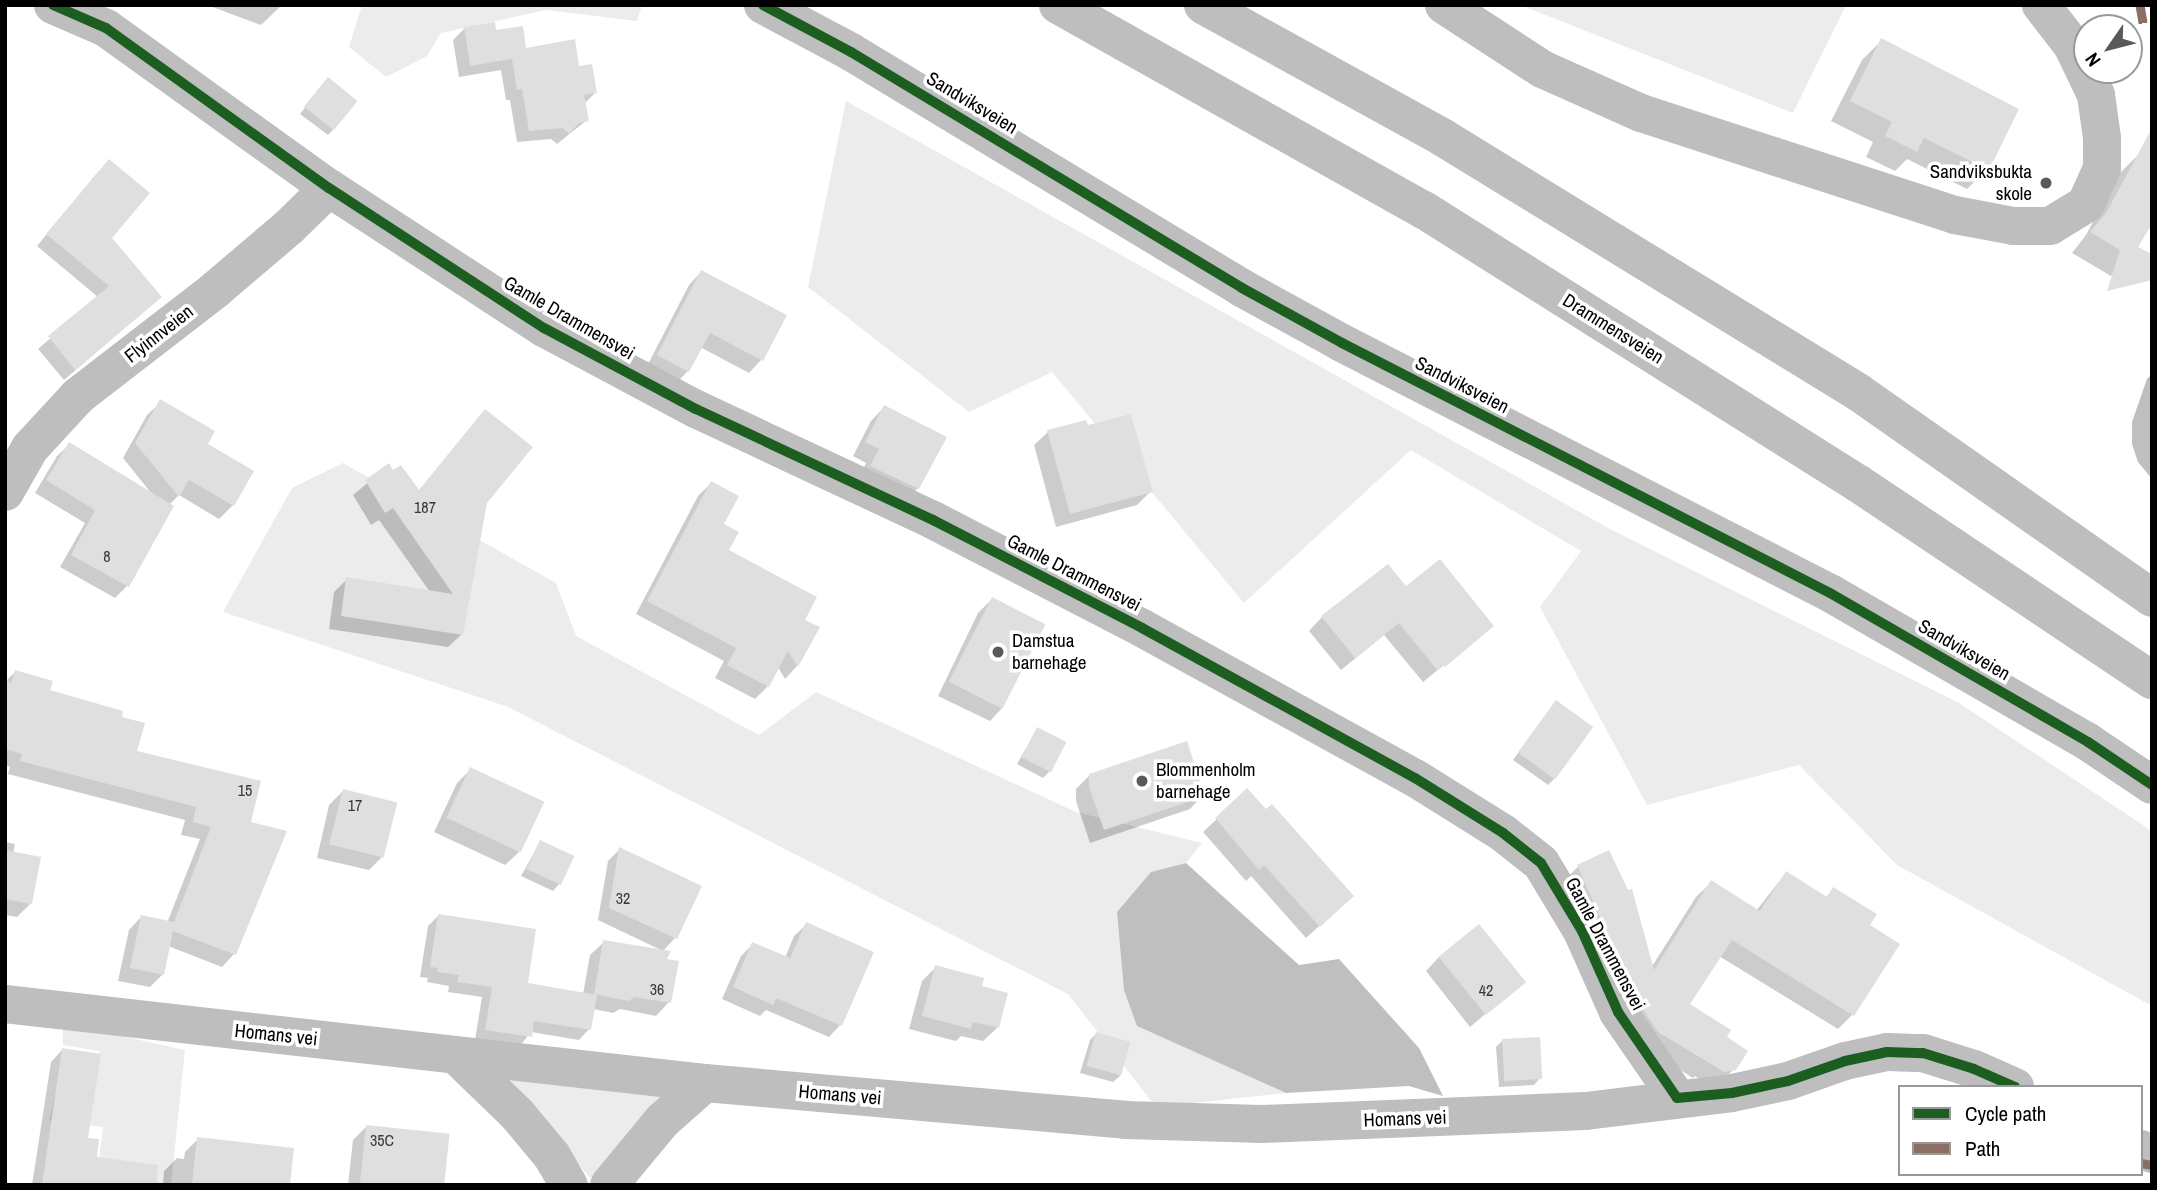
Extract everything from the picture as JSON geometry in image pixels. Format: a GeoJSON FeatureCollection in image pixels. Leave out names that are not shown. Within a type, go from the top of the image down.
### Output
{"type":"FeatureCollection","features":[{"type":"Feature","properties":{"kind":"main road","name":"Gamle Drammensvei"},"geometry":{"type":"LineString","coordinates":[[53,5],[106,28],[329,188],[544,328],[696,409],[933,520],[1129,622],[1415,778],[1503,833],[1541,863],[1582,931],[1618,1012],[1676,1098]]}},
{"type":"Feature","properties":{"kind":"main road","name":"Sandviksveien"},"geometry":{"type":"LineString","coordinates":[[763,5],[862,58],[1242,288],[1342,344],[1830,593],[2088,742],[2152,785]]}},
{"type":"Feature","properties":{"kind":"main road","name":"Drammensveien"},"geometry":{"type":"LineString","coordinates":[[1058,5],[1424,209],[1859,484],[2152,680]]}},
{"type":"Feature","properties":{"kind":"main road"},"geometry":{"type":"LineString","coordinates":[[1203,5],[1442,137],[1858,392],[2152,598]]}},
{"type":"Feature","properties":{"kind":"main road"},"geometry":{"type":"LineString","coordinates":[[1444,5],[1542,69],[1641,113],[1955,215],[2013,226],[2050,226],[2086,204],[2102,168],[2102,138],[2096,95],[2072,45],[2041,5]]}},
{"type":"Feature","properties":{"kind":"main road","name":"Flyinnveien"},"geometry":{"type":"LineString","coordinates":[[5,492],[30,448],[78,396],[215,290],[289,227],[329,188]]}},
{"type":"Feature","properties":{"kind":"main road","name":"Homans vei"},"geometry":{"type":"LineString","coordinates":[[5,1004],[705,1083],[1125,1120],[1262,1124],[1586,1111],[1676,1098]]}},
{"type":"Feature","properties":{"kind":"main road"},"geometry":{"type":"LineString","coordinates":[[1676,1098],[1732,1093],[1886,1052],[1923,1052],[1974,1069],[2010,1085]]}},
{"type":"Feature","properties":{"kind":"main road"},"geometry":{"type":"LineString","coordinates":[[458,1057],[517,1114],[552,1156],[569,1185]]}},
{"type":"Feature","properties":{"kind":"main road"},"geometry":{"type":"LineString","coordinates":[[609,1185],[662,1121],[705,1083]]}},
{"type":"Feature","properties":{"kind":"shaded area"},"geometry":{"type":"Polygon","coordinates":[[[362,5],[642,5],[637,21],[546,10],[441,33],[427,56],[386,77],[349,47],[362,5]]]}},
{"type":"Feature","properties":{"kind":"shaded area"},"geometry":{"type":"Polygon","coordinates":[[[1520,5],[1846,5],[1793,113],[1520,5]]]}},
{"type":"Feature","properties":{"kind":"shaded area"},"geometry":{"type":"Polygon","coordinates":[[[846,101],[1612,530],[1959,703],[2152,831],[2152,1006],[1897,865],[1799,765],[1647,805],[1540,607],[1581,551],[1411,450],[1244,603],[1052,372],[969,412],[808,287],[846,101]]]}},
{"type":"Feature","properties":{"kind":"shaded area"},"geometry":{"type":"Polygon","coordinates":[[[2152,374],[2152,479],[2138,462],[2132,444],[2132,422],[2147,379],[2152,374]]]}},
{"type":"Feature","properties":{"kind":"shaded area"},"geometry":{"type":"Polygon","coordinates":[[[343,463],[556,583],[576,636],[759,735],[816,692],[1076,812],[1202,843],[1186,863],[1151,872],[1137,1026],[1286,1093],[1156,1107],[1068,994],[508,707],[223,612],[292,488],[343,463]]]}},
{"type":"Feature","properties":{"kind":"shaded area"},"geometry":{"type":"Polygon","coordinates":[[[1186,863],[1299,965],[1339,959],[1419,1048],[1443,1096],[1409,1086],[1286,1093],[1137,1026],[1124,990],[1117,912],[1151,872],[1186,863]]]}},
{"type":"Feature","properties":{"kind":"shaded area"},"geometry":{"type":"Polygon","coordinates":[[[63,1023],[185,1050],[171,1185],[96,1185],[103,1127],[49,1121],[56,1091],[93,1096],[100,1051],[63,1045],[63,1023]]]}},
{"type":"Feature","properties":{"kind":"shaded area"},"geometry":{"type":"Polygon","coordinates":[[[500,1068],[673,1091],[590,1178],[500,1068]]]}},
{"type":"Feature","properties":{"kind":"building"},"geometry":{"type":"Polygon","coordinates":[[[495,22],[496,30],[523,26],[526,48],[575,39],[579,66],[592,64],[597,93],[584,95],[589,121],[579,123],[569,134],[563,128],[529,131],[522,89],[517,90],[512,59],[470,66],[464,27],[495,22]]]}},
{"type":"Feature","properties":{"kind":"building"},"geometry":{"type":"Polygon","coordinates":[[[1881,38],[2019,109],[1989,170],[1924,138],[1917,152],[1885,136],[1892,122],[1850,101],[1881,38]]]}},
{"type":"Feature","properties":{"kind":"building"},"geometry":{"type":"Polygon","coordinates":[[[328,77],[358,101],[334,130],[304,107],[328,77]]]}},
{"type":"Feature","properties":{"kind":"building"},"geometry":{"type":"Polygon","coordinates":[[[2152,128],[2152,224],[2138,247],[2152,254],[2152,280],[2107,291],[2120,250],[2090,232],[2106,213],[2152,128]]]}},
{"type":"Feature","properties":{"kind":"building"},"geometry":{"type":"Polygon","coordinates":[[[109,159],[150,193],[112,238],[162,297],[75,370],[48,336],[109,286],[46,234],[109,159]]]}},
{"type":"Feature","properties":{"kind":"building"},"geometry":{"type":"Polygon","coordinates":[[[701,270],[787,315],[763,361],[710,333],[689,372],[657,355],[701,270]]]}},
{"type":"Feature","properties":{"kind":"building"},"geometry":{"type":"Polygon","coordinates":[[[160,399],[215,431],[208,444],[254,471],[234,506],[189,480],[179,497],[135,443],[160,399]]]}},
{"type":"Feature","properties":{"kind":"building"},"geometry":{"type":"Polygon","coordinates":[[[884,405],[947,437],[919,489],[870,466],[879,449],[865,442],[884,405]]]}},
{"type":"Feature","properties":{"kind":"building"},"geometry":{"type":"Polygon","coordinates":[[[485,409],[533,447],[487,503],[463,635],[341,616],[346,577],[453,594],[393,508],[385,513],[365,480],[389,463],[393,470],[401,465],[419,490],[485,409]]]}},
{"type":"Feature","properties":{"kind":"building"},"geometry":{"type":"Polygon","coordinates":[[[1131,414],[1153,492],[1070,514],[1047,430],[1086,420],[1088,425],[1131,414]]]}},
{"type":"Feature","properties":{"kind":"building"},"geometry":{"type":"Polygon","coordinates":[[[69,442],[174,506],[129,587],[71,555],[95,510],[46,480],[69,442]]]}},
{"type":"Feature","properties":{"kind":"building"},"geometry":{"type":"Polygon","coordinates":[[[711,481],[739,496],[724,524],[739,532],[729,550],[817,597],[805,620],[820,627],[798,667],[788,651],[769,687],[727,665],[736,648],[647,601],[711,481]]]}},
{"type":"Feature","properties":{"kind":"building"},"geometry":{"type":"Polygon","coordinates":[[[1440,559],[1494,626],[1445,667],[1443,665],[1437,670],[1399,623],[1355,658],[1321,616],[1388,564],[1406,586],[1440,559]]]}},
{"type":"Feature","properties":{"kind":"building"},"geometry":{"type":"Polygon","coordinates":[[[992,597],[1045,624],[1002,709],[949,682],[992,597]]]}},
{"type":"Feature","properties":{"kind":"building"},"geometry":{"type":"Polygon","coordinates":[[[15,670],[53,681],[50,690],[123,711],[122,717],[145,723],[137,751],[261,781],[251,822],[287,831],[236,955],[173,931],[164,975],[130,968],[141,915],[174,922],[211,827],[193,822],[196,807],[20,761],[22,754],[5,749],[5,679],[11,683],[15,670]]]}},
{"type":"Feature","properties":{"kind":"building"},"geometry":{"type":"Polygon","coordinates":[[[1556,700],[1593,727],[1555,780],[1518,753],[1556,700]]]}},
{"type":"Feature","properties":{"kind":"building"},"geometry":{"type":"Polygon","coordinates":[[[1037,727],[1066,742],[1051,772],[1022,757],[1037,727]]]}},
{"type":"Feature","properties":{"kind":"building"},"geometry":{"type":"Polygon","coordinates":[[[1187,741],[1205,796],[1104,830],[1089,787],[1089,774],[1187,741]]]}},
{"type":"Feature","properties":{"kind":"building"},"geometry":{"type":"Polygon","coordinates":[[[470,767],[544,802],[521,852],[446,818],[470,767]]]}},
{"type":"Feature","properties":{"kind":"building"},"geometry":{"type":"Polygon","coordinates":[[[1247,788],[1266,809],[1272,804],[1354,896],[1320,927],[1264,865],[1259,870],[1215,818],[1247,788]]]}},
{"type":"Feature","properties":{"kind":"building"},"geometry":{"type":"Polygon","coordinates":[[[343,789],[397,803],[384,858],[329,844],[343,789]]]}},
{"type":"Feature","properties":{"kind":"building"},"geometry":{"type":"Polygon","coordinates":[[[540,840],[574,856],[561,885],[526,869],[540,840]]]}},
{"type":"Feature","properties":{"kind":"building"},"geometry":{"type":"Polygon","coordinates":[[[619,847],[702,886],[677,939],[609,908],[619,847]]]}},
{"type":"Feature","properties":{"kind":"building"},"geometry":{"type":"Polygon","coordinates":[[[5,850],[41,857],[32,904],[5,899],[5,850]]]}},
{"type":"Feature","properties":{"kind":"building"},"geometry":{"type":"Polygon","coordinates":[[[1609,850],[1628,890],[1632,889],[1654,970],[1711,880],[1760,911],[1786,871],[1827,897],[1833,887],[1877,914],[1870,925],[1900,944],[1854,1016],[1732,940],[1690,1004],[1731,1030],[1727,1037],[1748,1051],[1736,1070],[1724,1072],[1658,1032],[1637,1001],[1577,865],[1609,850]]]}},
{"type":"Feature","properties":{"kind":"building"},"geometry":{"type":"Polygon","coordinates":[[[438,914],[536,929],[528,983],[597,995],[591,1030],[534,1021],[532,1037],[485,1030],[492,987],[457,982],[459,975],[437,972],[438,968],[430,967],[438,914]]]}},
{"type":"Feature","properties":{"kind":"building"},"geometry":{"type":"Polygon","coordinates":[[[806,922],[874,952],[842,1026],[776,998],[773,1005],[733,987],[752,942],[790,958],[806,922]]]}},
{"type":"Feature","properties":{"kind":"building"},"geometry":{"type":"Polygon","coordinates":[[[1479,924],[1526,982],[1486,1015],[1439,957],[1479,924]]]}},
{"type":"Feature","properties":{"kind":"building"},"geometry":{"type":"Polygon","coordinates":[[[603,940],[671,951],[667,959],[679,961],[671,1003],[635,997],[628,1001],[594,994],[603,940]]]}},
{"type":"Feature","properties":{"kind":"building"},"geometry":{"type":"Polygon","coordinates":[[[935,965],[984,978],[982,986],[1008,993],[999,1028],[972,1022],[971,1029],[922,1016],[935,965]]]}},
{"type":"Feature","properties":{"kind":"building"},"geometry":{"type":"Polygon","coordinates":[[[1096,1032],[1131,1042],[1121,1076],[1086,1066],[1096,1032]]]}},
{"type":"Feature","properties":{"kind":"building"},"geometry":{"type":"Polygon","coordinates":[[[1540,1037],[1542,1079],[1504,1081],[1502,1039],[1540,1037]]]}},
{"type":"Feature","properties":{"kind":"building"},"geometry":{"type":"Polygon","coordinates":[[[62,1048],[101,1054],[88,1138],[99,1139],[97,1157],[158,1165],[157,1185],[42,1185],[62,1048]]]}},
{"type":"Feature","properties":{"kind":"building"},"geometry":{"type":"Polygon","coordinates":[[[366,1125],[450,1134],[444,1185],[360,1183],[366,1125]]]}},
{"type":"Feature","properties":{"kind":"building"},"geometry":{"type":"Polygon","coordinates":[[[197,1137],[294,1148],[290,1185],[192,1185],[197,1137]]]}},
{"type":"Feature","properties":{"kind":"marked path"},"geometry":{"type":"LineString","coordinates":[[2140,5],[2144,27]]}},
{"type":"Feature","properties":{"kind":"marked path"},"geometry":{"type":"LineString","coordinates":[[2143,1163],[2152,1165]]}},
{"type":"Feature","properties":{"kind":"cycle path"},"geometry":{"type":"LineString","coordinates":[[53,5],[106,28],[329,188],[544,328],[696,409],[933,520],[1142,628],[1415,778],[1503,833],[1541,863],[1582,931],[1618,1012],[1677,1098],[1732,1093],[1788,1081],[1845,1061],[1887,1052],[1923,1053],[1974,1069],[2010,1085]]}},
{"type":"Feature","properties":{"kind":"cycle path"},"geometry":{"type":"LineString","coordinates":[[763,5],[851,52],[1242,288],[1342,343],[1830,593],[2088,742],[2152,785]]}},
{"type":"Feature","properties":{"kind":"place","name":"Sandviksbukta skole"},"geometry":{"type":"Point","coordinates":[2046,183]}},
{"type":"Feature","properties":{"kind":"place","name":"Damstua barnehage"},"geometry":{"type":"Point","coordinates":[998,652]}},
{"type":"Feature","properties":{"kind":"place","name":"Blommenholm barnehage"},"geometry":{"type":"Point","coordinates":[1142,781]}}]}
